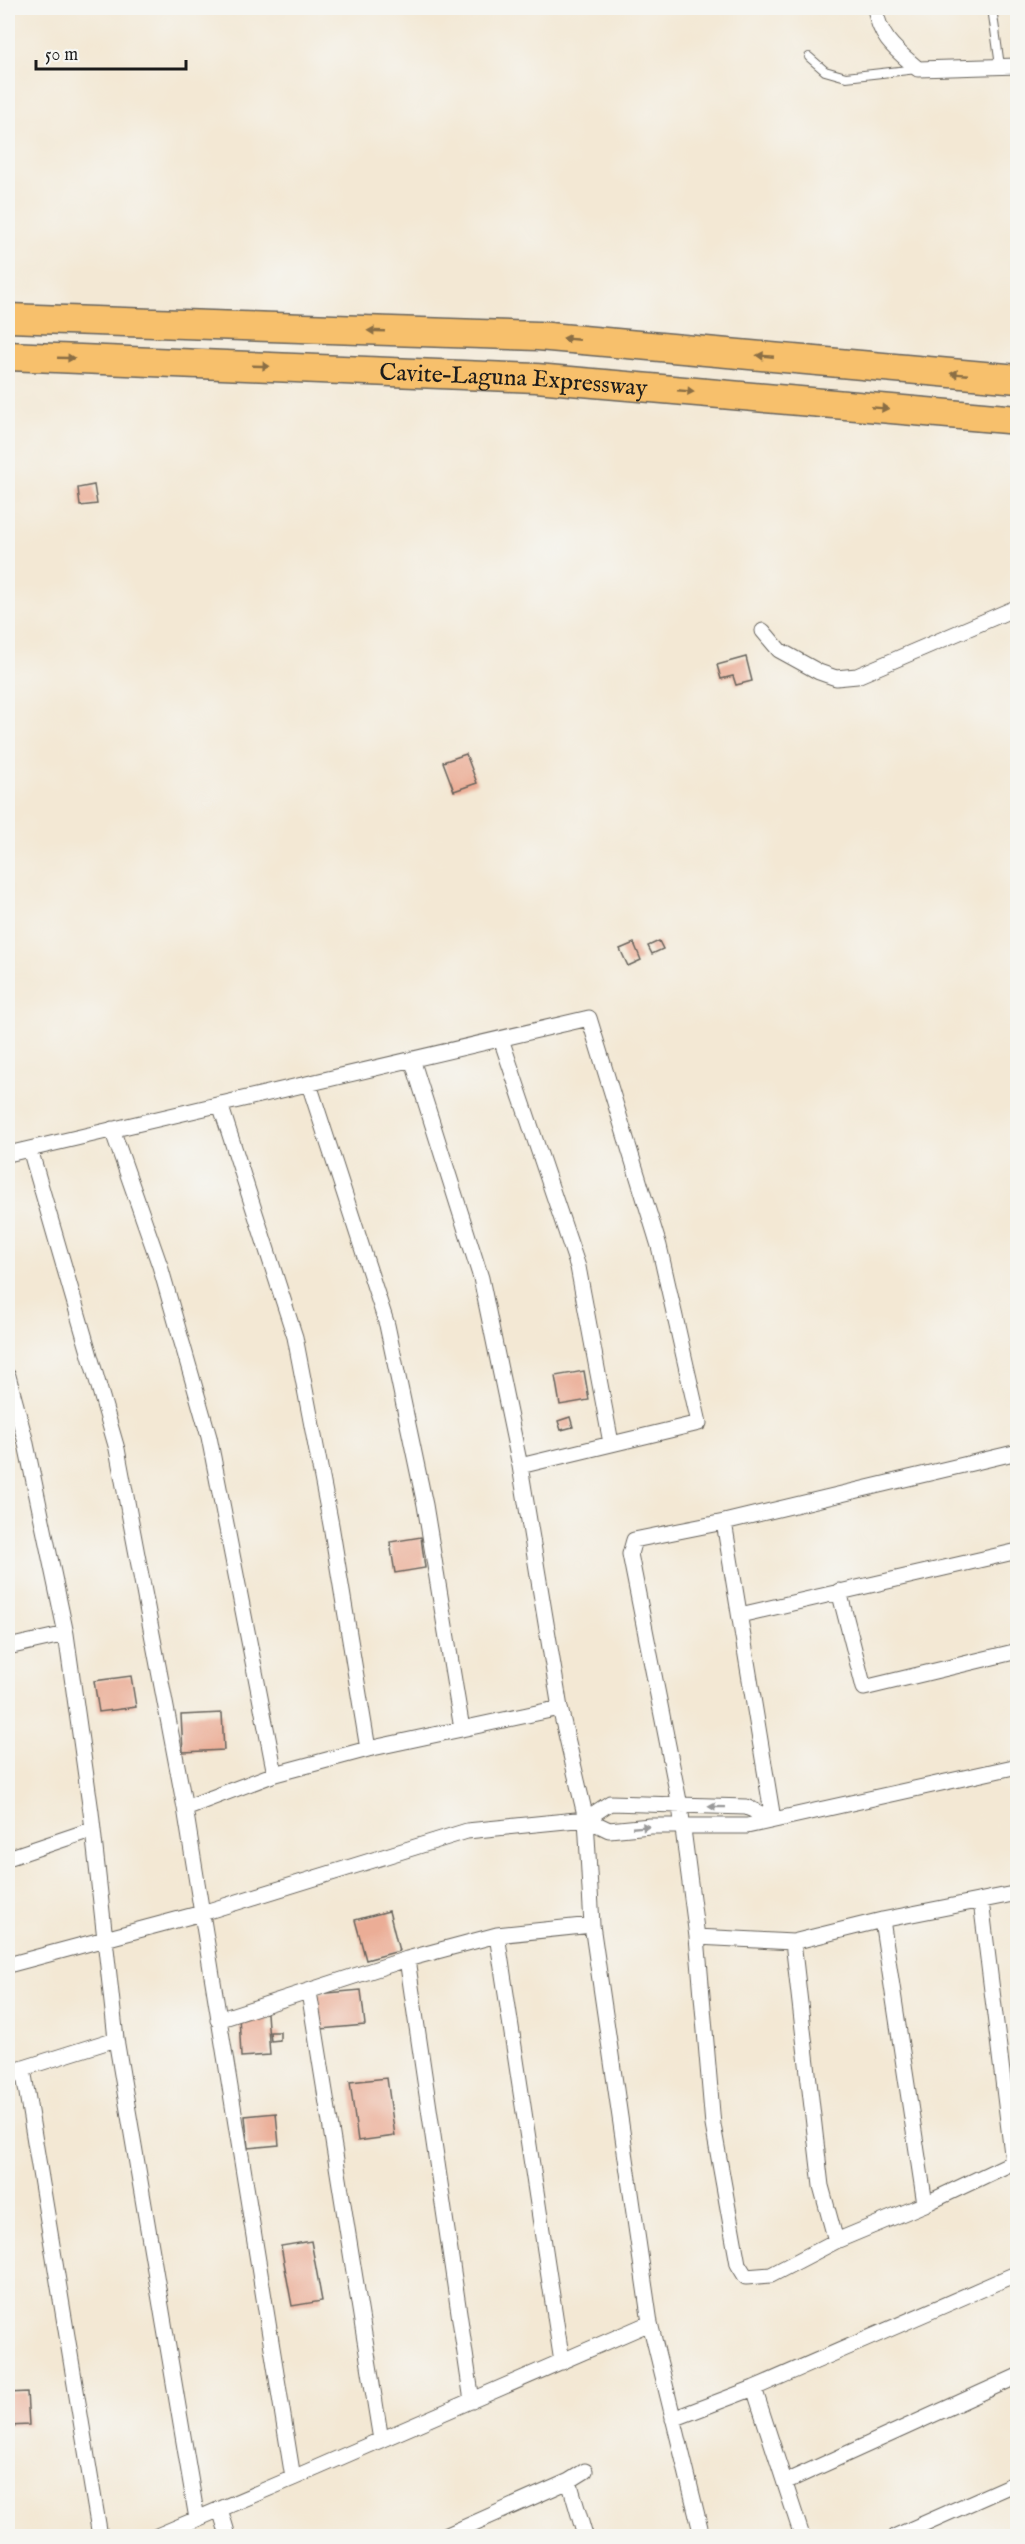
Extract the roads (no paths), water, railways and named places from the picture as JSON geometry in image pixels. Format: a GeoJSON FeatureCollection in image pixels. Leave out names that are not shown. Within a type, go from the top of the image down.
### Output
{"type":"FeatureCollection","features":[{"type":"Feature","properties":{"kind":"highway","name":"Cavite–Laguna Expressway"},"geometry":{"type":"LineString","coordinates":[[8,318],[538,336],[1017,379]]}},
{"type":"Feature","properties":{"kind":"highway","name":"Cavite–Laguna Expressway"},"geometry":{"type":"LineString","coordinates":[[8,356],[536,378],[1017,420]]}},
{"type":"Feature","properties":{"kind":"street"},"geometry":{"type":"LineString","coordinates":[[875,8],[879,28],[888,42],[918,69],[1017,66]]}},
{"type":"Feature","properties":{"kind":"street"},"geometry":{"type":"LineString","coordinates":[[764,631],[779,650],[819,672],[836,678],[857,676],[1017,607]]}},
{"type":"Feature","properties":{"kind":"street"},"geometry":{"type":"LineString","coordinates":[[8,1154],[589,1018],[660,1246],[699,1423],[520,1466]]}},
{"type":"Feature","properties":{"kind":"street"},"geometry":{"type":"LineString","coordinates":[[501,1039],[578,1267],[611,1443]]}},
{"type":"Feature","properties":{"kind":"street"},"geometry":{"type":"LineString","coordinates":[[412,1059],[481,1278],[520,1466],[560,1708],[586,1819],[592,1924],[650,2323],[702,2536]]}},
{"type":"Feature","properties":{"kind":"street"},"geometry":{"type":"LineString","coordinates":[[309,1084],[387,1324],[425,1505],[462,1729]]}},
{"type":"Feature","properties":{"kind":"street"},"geometry":{"type":"LineString","coordinates":[[220,1104],[295,1337],[331,1525],[368,1749]]}},
{"type":"Feature","properties":{"kind":"street"},"geometry":{"type":"LineString","coordinates":[[112,1129],[160,1266],[209,1437],[275,1774]]}},
{"type":"Feature","properties":{"kind":"street"},"geometry":{"type":"LineString","coordinates":[[30,1149],[117,1449],[185,1808],[293,2478]]}},
{"type":"Feature","properties":{"kind":"street"},"geometry":{"type":"LineString","coordinates":[[8,1376],[25,1439],[66,1634],[91,1812],[91,1830],[116,2039],[197,2519]]}},
{"type":"Feature","properties":{"kind":"street"},"geometry":{"type":"LineString","coordinates":[[981,1901],[1015,2161],[925,2204],[836,2241],[771,2275],[746,2277],[738,2264],[713,2124],[697,1937],[680,1826],[680,1806],[630,1554],[634,1540],[724,1522],[1017,1452]]}},
{"type":"Feature","properties":{"kind":"street"},"geometry":{"type":"LineString","coordinates":[[724,1522],[774,1819]]}},
{"type":"Feature","properties":{"kind":"street"},"geometry":{"type":"LineString","coordinates":[[740,1615],[1017,1551]]}},
{"type":"Feature","properties":{"kind":"street"},"geometry":{"type":"LineString","coordinates":[[839,1591],[864,1688],[1017,1651]]}},
{"type":"Feature","properties":{"kind":"street"},"geometry":{"type":"LineString","coordinates":[[8,1647],[66,1634]]}},
{"type":"Feature","properties":{"kind":"street"},"geometry":{"type":"LineString","coordinates":[[185,1808],[275,1774],[368,1749],[560,1708]]}},
{"type":"Feature","properties":{"kind":"street"},"geometry":{"type":"LineString","coordinates":[[586,1819],[609,1830],[680,1826],[747,1826],[1017,1767]]}},
{"type":"Feature","properties":{"kind":"street"},"geometry":{"type":"LineString","coordinates":[[8,1965],[202,1913],[467,1831],[586,1819],[610,1803],[746,1807],[774,1819]]}},
{"type":"Feature","properties":{"kind":"street"},"geometry":{"type":"LineString","coordinates":[[8,1858],[91,1830]]}},
{"type":"Feature","properties":{"kind":"street"},"geometry":{"type":"LineString","coordinates":[[697,1937],[793,1942],[882,1920],[1017,1893]]}},
{"type":"Feature","properties":{"kind":"street"},"geometry":{"type":"LineString","coordinates":[[882,1920],[925,2204]]}},
{"type":"Feature","properties":{"kind":"street"},"geometry":{"type":"LineString","coordinates":[[218,2020],[407,1959],[497,1935],[592,1924]]}},
{"type":"Feature","properties":{"kind":"street"},"geometry":{"type":"LineString","coordinates":[[497,1935],[562,2362]]}},
{"type":"Feature","properties":{"kind":"street"},"geometry":{"type":"LineString","coordinates":[[793,1942],[821,2186],[836,2241]]}},
{"type":"Feature","properties":{"kind":"street"},"geometry":{"type":"LineString","coordinates":[[407,1959],[472,2401]]}},
{"type":"Feature","properties":{"kind":"street"},"geometry":{"type":"LineString","coordinates":[[309,1992],[381,2440]]}},
{"type":"Feature","properties":{"kind":"street"},"geometry":{"type":"LineString","coordinates":[[8,2073],[116,2039]]}},
{"type":"Feature","properties":{"kind":"street"},"geometry":{"type":"LineString","coordinates":[[23,2068],[100,2536]]}},
{"type":"Feature","properties":{"kind":"street"},"geometry":{"type":"LineString","coordinates":[[673,2419],[754,2388],[1017,2273]]}},
{"type":"Feature","properties":{"kind":"street"},"geometry":{"type":"LineString","coordinates":[[157,2536],[650,2323]]}},
{"type":"Feature","properties":{"kind":"street"},"geometry":{"type":"LineString","coordinates":[[785,2482],[1017,2376]]}},
{"type":"Feature","properties":{"kind":"street"},"geometry":{"type":"LineString","coordinates":[[754,2388],[802,2536]]}},
{"type":"Feature","properties":{"kind":"street"},"geometry":{"type":"LineString","coordinates":[[445,2536],[461,2533],[585,2471]]}},
{"type":"Feature","properties":{"kind":"street"},"geometry":{"type":"LineString","coordinates":[[569,2481],[585,2536]]}},
{"type":"Feature","properties":{"kind":"street"},"geometry":{"type":"LineString","coordinates":[[896,2536],[1017,2482]]}},
{"type":"Feature","properties":{"kind":"street"},"geometry":{"type":"LineString","coordinates":[[220,2509],[228,2536]]}},
{"type":"Feature","properties":{"kind":"lane"},"geometry":{"type":"LineString","coordinates":[[992,8],[1000,66]]}},
{"type":"Feature","properties":{"kind":"lane"},"geometry":{"type":"LineString","coordinates":[[809,57],[825,71],[846,77],[918,69]]}}]}
